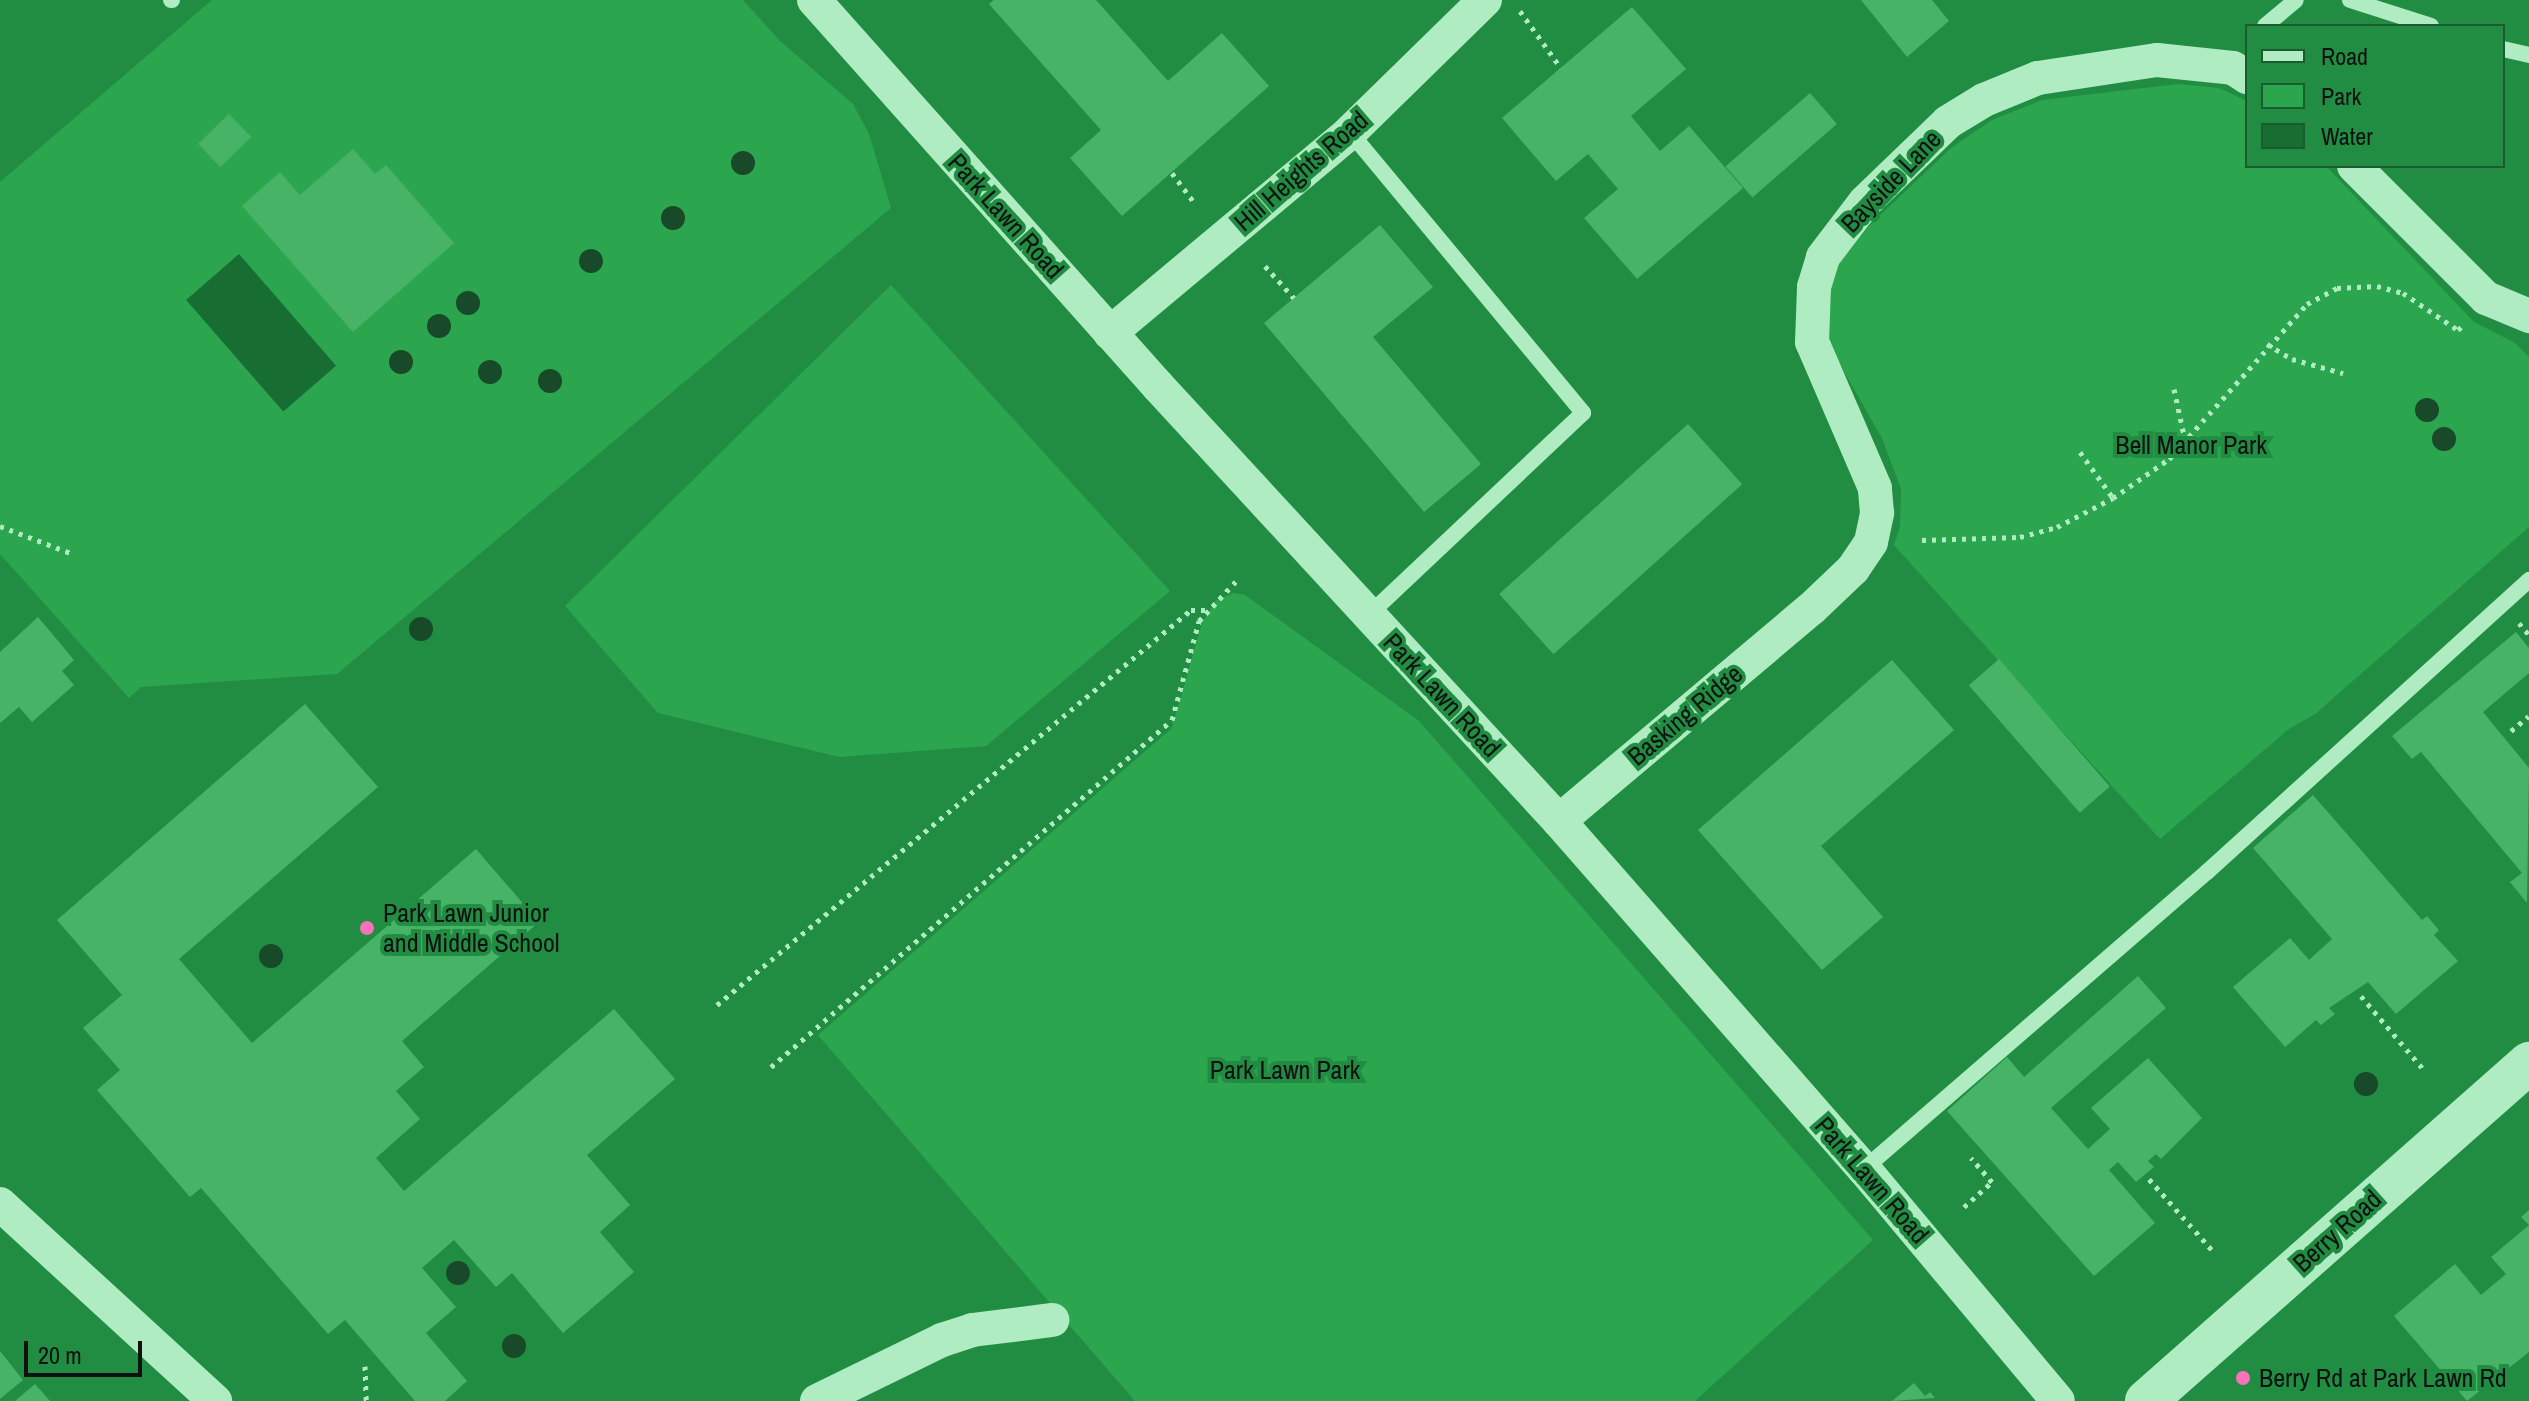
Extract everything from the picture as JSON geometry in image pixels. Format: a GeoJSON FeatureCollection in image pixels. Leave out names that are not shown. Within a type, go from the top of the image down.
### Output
{"type":"FeatureCollection","features":[{"type":"Feature","properties":{"kind":"street","name":"Park Lawn Road"},"geometry":{"type":"LineString","coordinates":[[814,0],[1110,333],[1559,821],[1864,1169],[2058,1401]]}},
{"type":"Feature","properties":{"kind":"street","name":"Hill Heights Road"},"geometry":{"type":"LineString","coordinates":[[1110,333],[1350,132],[1485,0]]}},
{"type":"Feature","properties":{"kind":"street","name":"Bayside Lane"},"geometry":{"type":"LineString","coordinates":[[1811,609],[1863,556],[1877,513],[1864,459],[1812,342],[1814,287],[1823,257],[1841,231],[1948,122],[2009,88],[2065,72],[2157,60],[2242,65]]}},
{"type":"Feature","properties":{"kind":"street"},"geometry":{"type":"LineString","coordinates":[[2356,168],[2486,298],[2529,316]]}},
{"type":"Feature","properties":{"kind":"street","name":"Basking Ridge"},"geometry":{"type":"LineString","coordinates":[[1559,821],[1811,609]]}},
{"type":"Feature","properties":{"kind":"street","name":"Berry Road"},"geometry":{"type":"LineString","coordinates":[[2146,1401],[2529,1063]]}},
{"type":"Feature","properties":{"kind":"street"},"geometry":{"type":"LineString","coordinates":[[1,1208],[215,1401]]}},
{"type":"Feature","properties":{"kind":"street"},"geometry":{"type":"LineString","coordinates":[[817,1401],[942,1340],[972,1330],[1052,1320]]}},
{"type":"Feature","properties":{"kind":"lane"},"geometry":{"type":"LineString","coordinates":[[2270,6],[2296,0]]}},
{"type":"Feature","properties":{"kind":"lane"},"geometry":{"type":"LineString","coordinates":[[2350,0],[2425,24]]}},
{"type":"Feature","properties":{"kind":"lane"},"geometry":{"type":"LineString","coordinates":[[2505,49],[2529,55]]}},
{"type":"Feature","properties":{"kind":"lane"},"geometry":{"type":"LineString","coordinates":[[1350,132],[1583,413],[1369,615]]}},
{"type":"Feature","properties":{"kind":"lane"},"geometry":{"type":"LineString","coordinates":[[1864,1169],[2207,872],[2529,580]]}},
{"type":"Feature","properties":{"kind":"path"},"geometry":{"type":"LineString","coordinates":[[1514,0],[1561,68]]}},
{"type":"Feature","properties":{"kind":"path"},"geometry":{"type":"LineString","coordinates":[[1172,173],[1193,201]]}},
{"type":"Feature","properties":{"kind":"path"},"geometry":{"type":"LineString","coordinates":[[1265,266],[1294,298]]}},
{"type":"Feature","properties":{"kind":"path"},"geometry":{"type":"LineString","coordinates":[[1922,540],[2020,537],[2057,527],[2113,498],[2169,459],[2267,344],[2307,304],[2337,288],[2377,286],[2403,293],[2458,330],[2486,298]]}},
{"type":"Feature","properties":{"kind":"path"},"geometry":{"type":"LineString","coordinates":[[2267,344],[2292,359],[2343,373]]}},
{"type":"Feature","properties":{"kind":"path"},"geometry":{"type":"LineString","coordinates":[[2174,389],[2185,440]]}},
{"type":"Feature","properties":{"kind":"path"},"geometry":{"type":"LineString","coordinates":[[2080,452],[2113,498]]}},
{"type":"Feature","properties":{"kind":"path"},"geometry":{"type":"LineString","coordinates":[[0,526],[73,554]]}},
{"type":"Feature","properties":{"kind":"path"},"geometry":{"type":"LineString","coordinates":[[771,1067],[1172,720],[1199,621],[1239,578]]}},
{"type":"Feature","properties":{"kind":"path"},"geometry":{"type":"LineString","coordinates":[[717,1005],[1191,610],[1208,610]]}},
{"type":"Feature","properties":{"kind":"path"},"geometry":{"type":"LineString","coordinates":[[2511,731],[2529,716]]}},
{"type":"Feature","properties":{"kind":"path"},"geometry":{"type":"LineString","coordinates":[[2361,996],[2424,1070]]}},
{"type":"Feature","properties":{"kind":"path"},"geometry":{"type":"LineString","coordinates":[[1964,1207],[1992,1182],[1971,1158]]}},
{"type":"Feature","properties":{"kind":"path"},"geometry":{"type":"LineString","coordinates":[[2149,1179],[2213,1251]]}},
{"type":"Feature","properties":{"kind":"path"},"geometry":{"type":"LineString","coordinates":[[365,1366],[366,1401]]}},
{"type":"Feature","properties":{"kind":"green space"},"geometry":{"type":"Polygon","coordinates":[[[212,0],[743,0],[780,41],[853,104],[869,134],[891,208],[337,674],[141,687],[129,698],[0,554],[0,182],[212,0]]]}},
{"type":"Feature","properties":{"kind":"green space","name":"Bell Manor Park"},"geometry":{"type":"Polygon","coordinates":[[[2178,84],[2219,88],[2245,100],[2245,168],[2328,168],[2474,322],[2515,343],[2529,357],[2529,527],[2315,714],[2289,729],[2160,839],[1894,545],[1900,527],[1901,489],[1882,438],[1827,342],[1822,304],[1838,265],[1870,225],[1951,148],[1992,120],[2042,100],[2178,84]]]}},
{"type":"Feature","properties":{"kind":"green space"},"geometry":{"type":"Polygon","coordinates":[[[891,285],[1170,591],[986,746],[839,757],[658,713],[565,606],[891,285]]]}},
{"type":"Feature","properties":{"kind":"green space","name":"Park Lawn Park"},"geometry":{"type":"Polygon","coordinates":[[[1234,593],[1245,595],[1419,721],[1873,1240],[1695,1401],[1135,1401],[818,1035],[1172,728],[1202,623],[1216,600],[1234,593]]]}},
{"type":"Feature","properties":{"kind":"water"},"geometry":{"type":"Polygon","coordinates":[[[239,254],[336,366],[283,412],[186,300],[239,254]]]}},
{"type":"Feature","properties":{"kind":"building"},"geometry":{"type":"Polygon","coordinates":[[[994,0],[1096,0],[1168,81],[1222,33],[1269,86],[1122,216],[1070,158],[1101,130],[989,4],[994,0]]]}},
{"type":"Feature","properties":{"kind":"building"},"geometry":{"type":"Polygon","coordinates":[[[1861,0],[1932,0],[1949,21],[1907,57],[1861,0]]]}},
{"type":"Feature","properties":{"kind":"building"},"geometry":{"type":"Polygon","coordinates":[[[1632,7],[1686,69],[1631,116],[1660,151],[1689,126],[1743,188],[1637,279],[1584,218],[1618,189],[1588,154],[1556,181],[1502,118],[1632,7]]]}},
{"type":"Feature","properties":{"kind":"building"},"geometry":{"type":"Polygon","coordinates":[[[1810,93],[1837,124],[1752,197],[1725,166],[1810,93]]]}},
{"type":"Feature","properties":{"kind":"building"},"geometry":{"type":"Polygon","coordinates":[[[229,114],[251,137],[220,167],[198,144],[229,114]]]}},
{"type":"Feature","properties":{"kind":"building"},"geometry":{"type":"Polygon","coordinates":[[[353,149],[375,174],[386,165],[454,243],[353,332],[242,206],[280,172],[300,195],[353,149]]]}},
{"type":"Feature","properties":{"kind":"building"},"geometry":{"type":"Polygon","coordinates":[[[1380,225],[1433,287],[1373,337],[1481,464],[1424,512],[1264,323],[1380,225]]]}},
{"type":"Feature","properties":{"kind":"building"},"geometry":{"type":"Polygon","coordinates":[[[1688,424],[1742,484],[1553,654],[1499,594],[1688,424]]]}},
{"type":"Feature","properties":{"kind":"building"},"geometry":{"type":"Polygon","coordinates":[[[38,617],[74,660],[62,671],[74,685],[32,722],[19,707],[0,723],[0,652],[38,617]]]}},
{"type":"Feature","properties":{"kind":"building"},"geometry":{"type":"Polygon","coordinates":[[[2516,632],[2529,648],[2529,673],[2483,712],[2529,768],[2527,903],[2510,882],[2522,873],[2421,752],[2412,759],[2392,736],[2516,632]]]}},
{"type":"Feature","properties":{"kind":"building"},"geometry":{"type":"Polygon","coordinates":[[[1999,659],[2110,787],[2080,813],[1969,685],[1999,659]]]}},
{"type":"Feature","properties":{"kind":"building"},"geometry":{"type":"Polygon","coordinates":[[[1892,660],[1954,730],[1821,846],[1883,917],[1822,970],[1698,830],[1892,660]]]}},
{"type":"Feature","properties":{"kind":"building"},"geometry":{"type":"Polygon","coordinates":[[[305,704],[378,787],[179,959],[252,1043],[476,849],[539,922],[402,1041],[424,1067],[396,1091],[420,1119],[376,1158],[404,1191],[614,1009],[675,1079],[587,1155],[630,1205],[600,1232],[634,1272],[563,1333],[512,1273],[496,1287],[454,1240],[422,1268],[456,1307],[426,1333],[467,1381],[445,1401],[415,1401],[345,1320],[328,1334],[201,1188],[190,1197],[97,1090],[120,1070],[83,1028],[122,995],[57,920],[305,704]]]}},
{"type":"Feature","properties":{"kind":"building"},"geometry":{"type":"Polygon","coordinates":[[[2313,795],[2422,920],[2427,916],[2439,930],[2434,935],[2458,961],[2396,1014],[2368,982],[2329,1008],[2335,1014],[2321,1025],[2316,1020],[2285,1047],[2233,987],[2290,938],[2309,960],[2332,939],[2253,848],[2313,795]]]}},
{"type":"Feature","properties":{"kind":"building"},"geometry":{"type":"Polygon","coordinates":[[[2138,976],[2166,1008],[2051,1108],[2088,1149],[2110,1129],[2091,1108],[2148,1058],[2202,1118],[2161,1159],[2156,1154],[2148,1161],[2154,1167],[2136,1182],[2118,1162],[2109,1170],[2155,1223],[2094,1276],[1947,1111],[2007,1057],[2024,1077],[2138,976]]]}},
{"type":"Feature","properties":{"kind":"building"},"geometry":{"type":"Polygon","coordinates":[[[2529,1210],[2529,1225],[2521,1217],[2529,1210]]]}},
{"type":"Feature","properties":{"kind":"building"},"geometry":{"type":"Polygon","coordinates":[[[2529,1225],[2529,1352],[2467,1401],[2394,1316],[2455,1264],[2481,1295],[2506,1274],[2491,1257],[2529,1225]]]}},
{"type":"Feature","properties":{"kind":"building"},"geometry":{"type":"Polygon","coordinates":[[[0,1351],[23,1380],[0,1399],[0,1351]]]}},
{"type":"Feature","properties":{"kind":"building"},"geometry":{"type":"Polygon","coordinates":[[[1914,1383],[1925,1396],[1930,1392],[1935,1398],[1892,1401],[1914,1383]]]}},
{"type":"Feature","properties":{"kind":"building"},"geometry":{"type":"Polygon","coordinates":[[[35,1384],[50,1401],[15,1401],[35,1384]]]}},
{"type":"Feature","properties":{"kind":"place","name":"Park Lawn Junior and Middle School"},"geometry":{"type":"Point","coordinates":[367,928]}},
{"type":"Feature","properties":{"kind":"place","name":"Berry Rd at Park Lawn Rd"},"geometry":{"type":"Point","coordinates":[2243,1378]}}]}
